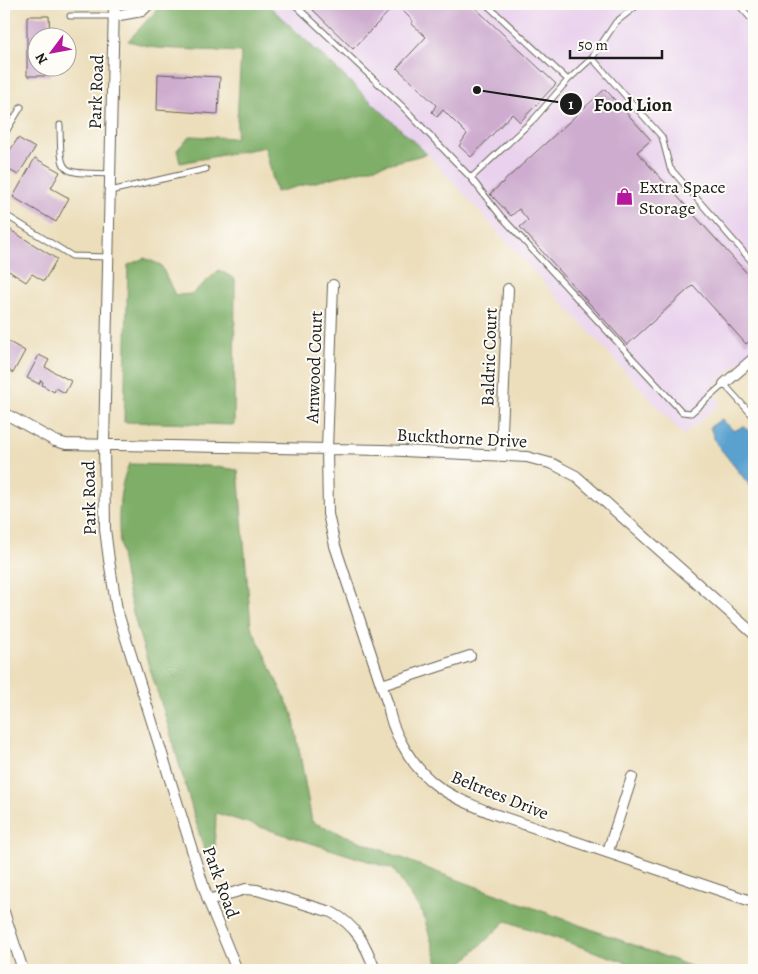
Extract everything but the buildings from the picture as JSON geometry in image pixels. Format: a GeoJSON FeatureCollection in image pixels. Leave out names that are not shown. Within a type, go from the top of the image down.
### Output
{"type":"FeatureCollection","features":[{"type":"Feature","properties":{"kind":"street","name":"Park Road"},"geometry":{"type":"LineString","coordinates":[[114,4],[104,444],[104,529],[117,610],[208,900],[237,970]]}},
{"type":"Feature","properties":{"kind":"street"},"geometry":{"type":"LineString","coordinates":[[114,16],[142,11],[149,4]]}},
{"type":"Feature","properties":{"kind":"street","name":"Arnwood Court"},"geometry":{"type":"LineString","coordinates":[[327,449],[332,285]]}},
{"type":"Feature","properties":{"kind":"street","name":"Baldric Court"},"geometry":{"type":"LineString","coordinates":[[501,456],[508,289]]}},
{"type":"Feature","properties":{"kind":"street"},"geometry":{"type":"LineString","coordinates":[[724,384],[754,358]]}},
{"type":"Feature","properties":{"kind":"street","name":"Buckthorne Drive"},"geometry":{"type":"LineString","coordinates":[[4,413],[55,441],[66,444],[327,449],[540,459],[566,469],[576,476],[754,634]]}},
{"type":"Feature","properties":{"kind":"street","name":"Beltrees Drive"},"geometry":{"type":"LineString","coordinates":[[327,449],[328,514],[332,535],[398,738],[420,773],[436,787],[490,813],[608,851],[754,902]]}},
{"type":"Feature","properties":{"kind":"street"},"geometry":{"type":"LineString","coordinates":[[382,685],[470,656]]}},
{"type":"Feature","properties":{"kind":"street"},"geometry":{"type":"LineString","coordinates":[[608,851],[632,777]]}},
{"type":"Feature","properties":{"kind":"street"},"geometry":{"type":"LineString","coordinates":[[208,900],[246,889],[257,890],[331,912],[342,917],[361,937],[375,970]]}},
{"type":"Feature","properties":{"kind":"street"},"geometry":{"type":"LineString","coordinates":[[4,912],[23,970]]}},
{"type":"Feature","properties":{"kind":"lane"},"geometry":{"type":"LineString","coordinates":[[294,4],[402,106],[471,178],[507,222],[682,412],[691,413],[724,384],[754,417]]}},
{"type":"Feature","properties":{"kind":"lane"},"geometry":{"type":"LineString","coordinates":[[486,4],[568,80]]}},
{"type":"Feature","properties":{"kind":"lane"},"geometry":{"type":"LineString","coordinates":[[471,178],[534,119],[568,80],[592,58],[616,22],[639,4]]}},
{"type":"Feature","properties":{"kind":"lane"},"geometry":{"type":"LineString","coordinates":[[738,4],[753,19]]}},
{"type":"Feature","properties":{"kind":"lane"},"geometry":{"type":"LineString","coordinates":[[70,16],[114,16]]}},
{"type":"Feature","properties":{"kind":"lane"},"geometry":{"type":"LineString","coordinates":[[592,58],[662,136],[670,168],[754,264]]}},
{"type":"Feature","properties":{"kind":"lane"},"geometry":{"type":"LineString","coordinates":[[4,134],[21,107]]}},
{"type":"Feature","properties":{"kind":"lane"},"geometry":{"type":"LineString","coordinates":[[60,125],[60,162],[66,169],[75,172],[110,174]]}},
{"type":"Feature","properties":{"kind":"lane"},"geometry":{"type":"LineString","coordinates":[[110,191],[206,169]]}},
{"type":"Feature","properties":{"kind":"lane"},"geometry":{"type":"LineString","coordinates":[[4,214],[72,256],[109,257]]}},
{"type":"Feature","properties":{"kind":"shaded area"},"geometry":{"type":"Polygon","coordinates":[[[267,4],[754,4],[754,349],[710,389],[721,403],[683,435],[427,154],[267,4]]]}},
{"type":"Feature","properties":{"kind":"green space"},"geometry":{"type":"Polygon","coordinates":[[[162,4],[267,4],[427,154],[276,192],[265,147],[180,163],[177,150],[190,136],[236,138],[241,52],[156,48],[128,41],[162,4]]]}},
{"type":"Feature","properties":{"kind":"green space"},"geometry":{"type":"Polygon","coordinates":[[[144,258],[161,265],[175,295],[192,294],[219,270],[235,279],[234,425],[124,422],[128,265],[144,258]]]}},
{"type":"Feature","properties":{"kind":"green space"},"geometry":{"type":"Polygon","coordinates":[[[129,464],[209,466],[238,470],[251,626],[293,715],[312,822],[434,871],[701,970],[648,970],[506,921],[455,970],[440,970],[423,914],[393,869],[216,813],[215,849],[204,850],[136,623],[121,556],[119,523],[121,492],[129,464]]]}},
{"type":"Feature","properties":{"kind":"water"},"geometry":{"type":"Polygon","coordinates":[[[722,419],[734,431],[744,426],[754,438],[754,491],[716,443],[710,427],[722,419]]]}},
{"type":"Feature","properties":{"kind":"place","name":"Food Lion"},"geometry":{"type":"Point","coordinates":[477,90]}},
{"type":"Feature","properties":{"kind":"place","name":"Extra Space Storage"},"geometry":{"type":"Point","coordinates":[625,197]}}]}
